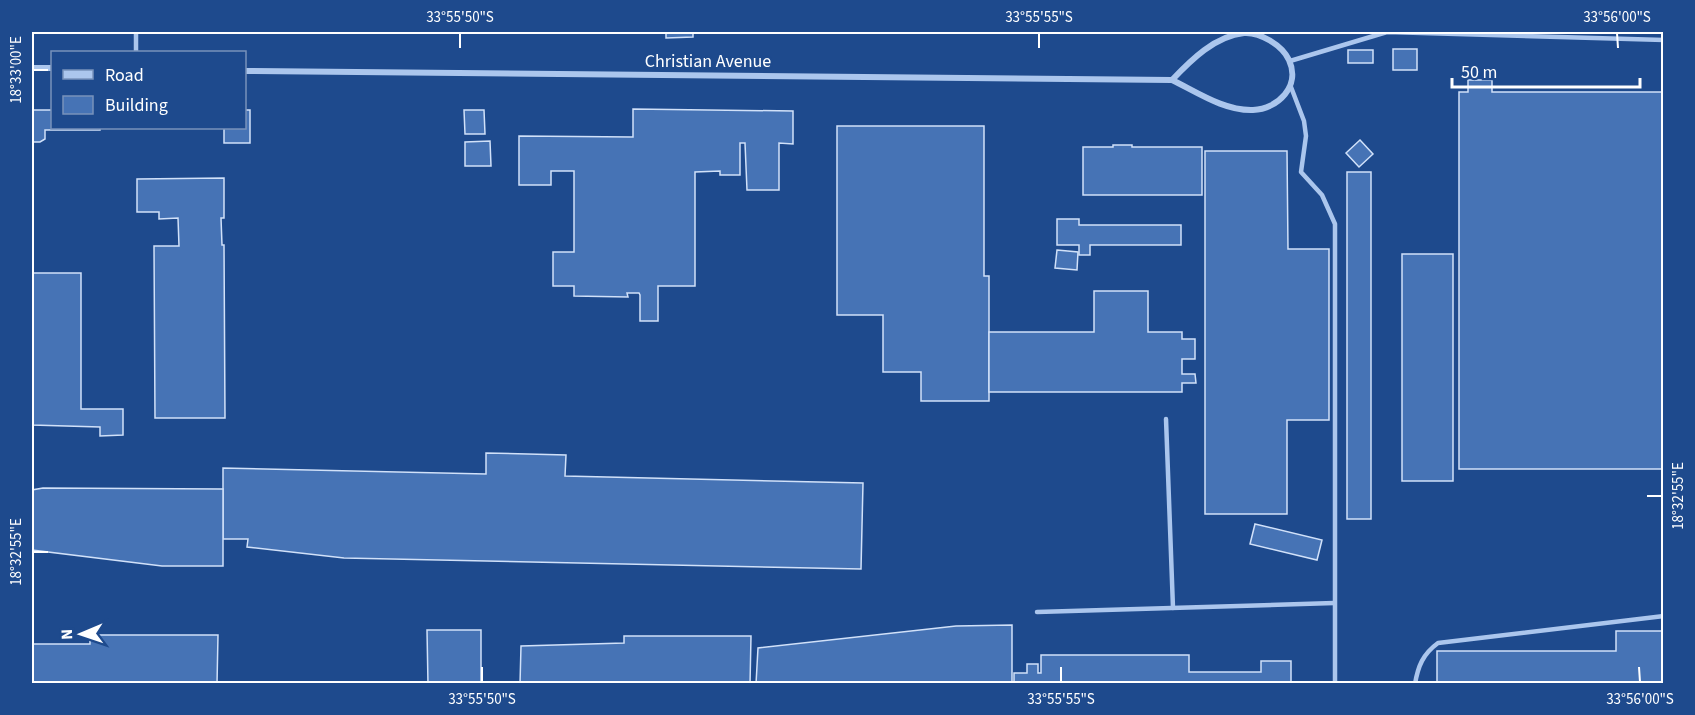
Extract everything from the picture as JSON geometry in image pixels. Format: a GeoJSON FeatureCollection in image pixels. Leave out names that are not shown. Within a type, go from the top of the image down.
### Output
{"type":"FeatureCollection","features":[{"type":"Feature","properties":{"kind":"street"},"geometry":{"type":"LineString","coordinates":[[1172,80],[1202,51],[1241,33],[1251,33],[1266,38],[1290,61],[1291,87]]}},
{"type":"Feature","properties":{"kind":"street"},"geometry":{"type":"LineString","coordinates":[[32,68],[51,68]]}},
{"type":"Feature","properties":{"kind":"street","name":"Christian Avenue"},"geometry":{"type":"LineString","coordinates":[[246,71],[1172,80],[1211,100],[1252,110],[1274,104],[1285,97],[1291,87]]}},
{"type":"Feature","properties":{"kind":"lane"},"geometry":{"type":"LineString","coordinates":[[136,32],[136,51]]}},
{"type":"Feature","properties":{"kind":"lane"},"geometry":{"type":"LineString","coordinates":[[1360,32],[1361,39]]}},
{"type":"Feature","properties":{"kind":"lane"},"geometry":{"type":"LineString","coordinates":[[1290,61],[1388,32],[1526,33],[1662,40],[1661,32]]}},
{"type":"Feature","properties":{"kind":"lane"},"geometry":{"type":"LineString","coordinates":[[1291,87],[1304,121],[1306,136],[1301,172],[1322,195],[1335,224],[1335,684]]}},
{"type":"Feature","properties":{"kind":"lane"},"geometry":{"type":"LineString","coordinates":[[1166,419],[1173,608]]}},
{"type":"Feature","properties":{"kind":"lane"},"geometry":{"type":"LineString","coordinates":[[1037,612],[1334,603]]}},
{"type":"Feature","properties":{"kind":"lane"},"geometry":{"type":"LineString","coordinates":[[1415,684],[1420,662],[1430,649],[1438,644],[1664,616]]}},
{"type":"Feature","properties":{"kind":"building"},"geometry":{"type":"Polygon","coordinates":[[[668,32],[693,32],[693,37],[666,38],[668,32]]]}},
{"type":"Feature","properties":{"kind":"building"},"geometry":{"type":"Polygon","coordinates":[[[1393,49],[1417,49],[1417,70],[1393,70],[1393,49]]]}},
{"type":"Feature","properties":{"kind":"building"},"geometry":{"type":"Polygon","coordinates":[[[1348,50],[1373,50],[1373,63],[1348,63],[1348,50]]]}},
{"type":"Feature","properties":{"kind":"building"},"geometry":{"type":"Polygon","coordinates":[[[1468,80],[1492,80],[1492,92],[1664,92],[1664,469],[1459,469],[1459,92],[1468,92],[1468,80]]]}},
{"type":"Feature","properties":{"kind":"building"},"geometry":{"type":"Polygon","coordinates":[[[633,109],[793,111],[793,144],[779,143],[779,190],[747,190],[745,143],[740,143],[740,175],[720,175],[720,171],[695,172],[695,286],[658,286],[658,321],[640,321],[639,293],[627,293],[628,297],[574,296],[574,286],[553,286],[553,252],[574,252],[574,171],[551,171],[551,185],[519,185],[519,136],[633,137],[633,109]]]}},
{"type":"Feature","properties":{"kind":"building"},"geometry":{"type":"Polygon","coordinates":[[[32,110],[51,110],[51,129],[100,129],[45,130],[45,139],[32,142],[32,110]]]}},
{"type":"Feature","properties":{"kind":"building"},"geometry":{"type":"Polygon","coordinates":[[[246,110],[250,110],[250,143],[224,143],[224,129],[246,129],[246,110]]]}},
{"type":"Feature","properties":{"kind":"building"},"geometry":{"type":"Polygon","coordinates":[[[464,110],[484,110],[485,134],[465,134],[464,110]]]}},
{"type":"Feature","properties":{"kind":"building"},"geometry":{"type":"Polygon","coordinates":[[[837,126],[984,126],[984,276],[989,276],[989,401],[921,401],[921,372],[883,372],[883,315],[837,315],[837,126]]]}},
{"type":"Feature","properties":{"kind":"building"},"geometry":{"type":"Polygon","coordinates":[[[1360,140],[1373,154],[1359,167],[1346,153],[1360,140]]]}},
{"type":"Feature","properties":{"kind":"building"},"geometry":{"type":"Polygon","coordinates":[[[490,141],[491,166],[465,166],[465,142],[490,141]]]}},
{"type":"Feature","properties":{"kind":"building"},"geometry":{"type":"Polygon","coordinates":[[[1113,145],[1202,147],[1202,195],[1083,195],[1083,147],[1113,147],[1113,145]]]}},
{"type":"Feature","properties":{"kind":"building"},"geometry":{"type":"Polygon","coordinates":[[[1205,151],[1287,151],[1288,249],[1329,249],[1329,420],[1287,420],[1287,514],[1205,514],[1205,151]]]}},
{"type":"Feature","properties":{"kind":"building"},"geometry":{"type":"Polygon","coordinates":[[[1347,172],[1371,172],[1371,519],[1347,519],[1347,172]]]}},
{"type":"Feature","properties":{"kind":"building"},"geometry":{"type":"Polygon","coordinates":[[[224,178],[224,218],[221,218],[222,245],[224,245],[225,418],[155,418],[154,246],[179,246],[178,218],[159,219],[159,212],[137,212],[137,179],[224,178]]]}},
{"type":"Feature","properties":{"kind":"building"},"geometry":{"type":"Polygon","coordinates":[[[1057,219],[1079,219],[1079,225],[1181,225],[1181,245],[1090,245],[1090,255],[1079,255],[1079,245],[1057,245],[1057,219]]]}},
{"type":"Feature","properties":{"kind":"building"},"geometry":{"type":"Polygon","coordinates":[[[1057,250],[1078,252],[1077,270],[1055,268],[1057,250]]]}},
{"type":"Feature","properties":{"kind":"building"},"geometry":{"type":"Polygon","coordinates":[[[1402,254],[1453,254],[1453,481],[1402,481],[1402,254]]]}},
{"type":"Feature","properties":{"kind":"building"},"geometry":{"type":"Polygon","coordinates":[[[32,273],[81,273],[81,409],[123,409],[123,435],[100,436],[100,427],[32,425],[32,273]]]}},
{"type":"Feature","properties":{"kind":"building"},"geometry":{"type":"Polygon","coordinates":[[[1094,291],[1148,291],[1148,332],[1182,332],[1182,339],[1195,339],[1195,359],[1182,359],[1182,374],[1195,374],[1196,383],[1182,383],[1182,392],[989,392],[989,332],[1094,332],[1094,291]]]}},
{"type":"Feature","properties":{"kind":"building"},"geometry":{"type":"Polygon","coordinates":[[[486,453],[566,455],[565,476],[863,483],[861,569],[344,558],[247,547],[248,539],[223,539],[223,468],[486,474],[486,453]]]}},
{"type":"Feature","properties":{"kind":"building"},"geometry":{"type":"Polygon","coordinates":[[[43,488],[223,489],[223,566],[162,566],[32,550],[32,490],[43,488]]]}},
{"type":"Feature","properties":{"kind":"building"},"geometry":{"type":"Polygon","coordinates":[[[1255,524],[1322,540],[1317,560],[1250,544],[1255,524]]]}},
{"type":"Feature","properties":{"kind":"building"},"geometry":{"type":"Polygon","coordinates":[[[1012,625],[1012,684],[756,684],[758,648],[956,626],[1012,625]]]}},
{"type":"Feature","properties":{"kind":"building"},"geometry":{"type":"Polygon","coordinates":[[[427,630],[481,630],[481,684],[428,684],[427,630]]]}},
{"type":"Feature","properties":{"kind":"building"},"geometry":{"type":"Polygon","coordinates":[[[1616,631],[1664,631],[1664,684],[1437,684],[1437,651],[1616,651],[1616,631]]]}},
{"type":"Feature","properties":{"kind":"building"},"geometry":{"type":"Polygon","coordinates":[[[90,635],[218,635],[217,684],[32,684],[32,644],[90,644],[90,635]]]}},
{"type":"Feature","properties":{"kind":"building"},"geometry":{"type":"Polygon","coordinates":[[[624,636],[751,636],[750,684],[520,684],[521,646],[624,643],[624,636]]]}},
{"type":"Feature","properties":{"kind":"building"},"geometry":{"type":"Polygon","coordinates":[[[1041,655],[1189,655],[1189,672],[1261,672],[1261,661],[1291,661],[1291,684],[1014,684],[1014,673],[1027,673],[1027,664],[1038,664],[1038,673],[1041,673],[1041,655]]]}}]}
